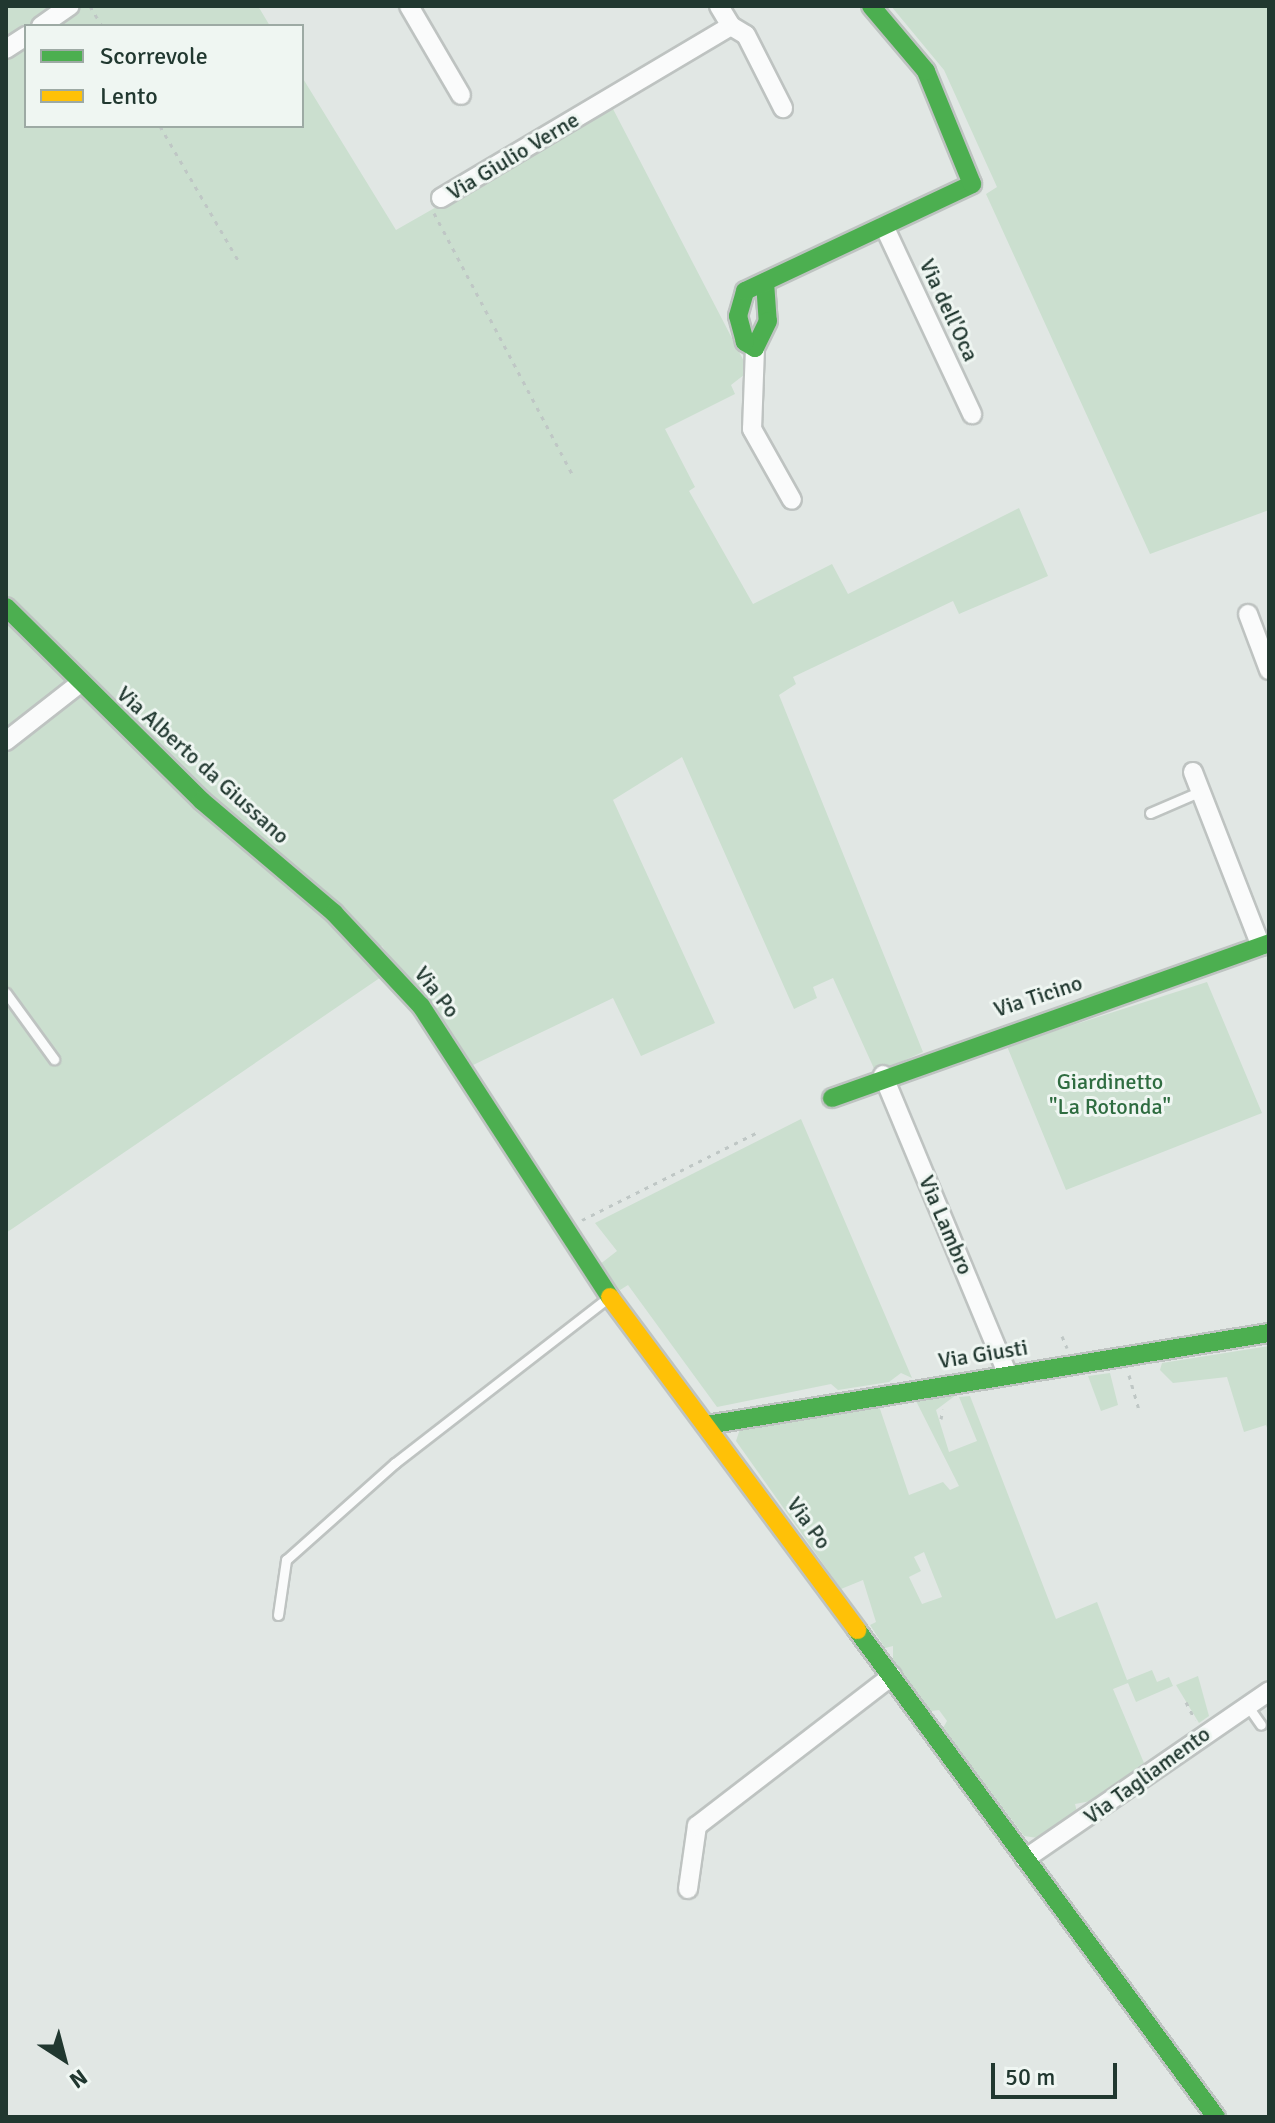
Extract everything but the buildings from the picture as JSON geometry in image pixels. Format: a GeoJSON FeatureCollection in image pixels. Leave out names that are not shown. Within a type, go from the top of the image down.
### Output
{"type":"FeatureCollection","features":[{"type":"Feature","properties":{"kind":"street"},"geometry":{"type":"LineString","coordinates":[[44,24],[70,6]]}},
{"type":"Feature","properties":{"kind":"street"},"geometry":{"type":"LineString","coordinates":[[409,6],[461,95]]}},
{"type":"Feature","properties":{"kind":"street"},"geometry":{"type":"LineString","coordinates":[[719,6],[731,26],[746,35],[783,108]]}},
{"type":"Feature","properties":{"kind":"street"},"geometry":{"type":"LineString","coordinates":[[755,348],[745,342],[739,301],[765,282],[972,184],[926,71],[871,6]]}},
{"type":"Feature","properties":{"kind":"street","name":"Via Giulio Verne"},"geometry":{"type":"LineString","coordinates":[[441,198],[731,26]]}},
{"type":"Feature","properties":{"kind":"street"},"geometry":{"type":"LineString","coordinates":[[6,49],[24,37]]}},
{"type":"Feature","properties":{"kind":"street","name":"Via dell'Oca"},"geometry":{"type":"LineString","coordinates":[[884,226],[972,414]]}},
{"type":"Feature","properties":{"kind":"street"},"geometry":{"type":"LineString","coordinates":[[765,282],[768,321],[755,348],[752,429],[792,500]]}},
{"type":"Feature","properties":{"kind":"street","name":"Via Alberto da Giussano"},"geometry":{"type":"LineString","coordinates":[[6,607],[79,684],[373,953]]}},
{"type":"Feature","properties":{"kind":"street"},"geometry":{"type":"LineString","coordinates":[[1248,614],[1269,670]]}},
{"type":"Feature","properties":{"kind":"street"},"geometry":{"type":"LineString","coordinates":[[6,741],[79,684]]}},
{"type":"Feature","properties":{"kind":"street","name":"Via Ticino"},"geometry":{"type":"LineString","coordinates":[[832,1098],[883,1075],[1265,945],[1193,772]]}},
{"type":"Feature","properties":{"kind":"street","name":"Via Po"},"geometry":{"type":"LineString","coordinates":[[373,953],[461,1064],[563,1230],[610,1296],[1216,2117]]}},
{"type":"Feature","properties":{"kind":"street","name":"Via Lambro"},"geometry":{"type":"LineString","coordinates":[[883,1075],[1008,1375]]}},
{"type":"Feature","properties":{"kind":"street","name":"Via Giusti"},"geometry":{"type":"LineString","coordinates":[[707,1425],[1269,1333]]}},
{"type":"Feature","properties":{"kind":"street"},"geometry":{"type":"LineString","coordinates":[[688,1889],[697,1826],[892,1676]]}},
{"type":"Feature","properties":{"kind":"street","name":"Via Tagliamento"},"geometry":{"type":"LineString","coordinates":[[1025,1859],[1269,1691]]}},
{"type":"Feature","properties":{"kind":"lane"},"geometry":{"type":"LineString","coordinates":[[1150,813],[1201,791]]}},
{"type":"Feature","properties":{"kind":"lane"},"geometry":{"type":"LineString","coordinates":[[6,993],[54,1059]]}},
{"type":"Feature","properties":{"kind":"lane"},"geometry":{"type":"LineString","coordinates":[[278,1615],[286,1560],[395,1463],[610,1296]]}},
{"type":"Feature","properties":{"kind":"lane"},"geometry":{"type":"LineString","coordinates":[[1247,1705],[1261,1725]]}},
{"type":"Feature","properties":{"kind":"path"},"geometry":{"type":"LineString","coordinates":[[90,6],[101,24]]}},
{"type":"Feature","properties":{"kind":"path"},"geometry":{"type":"LineString","coordinates":[[161,128],[239,262]]}},
{"type":"Feature","properties":{"kind":"path","name":"Via Giulio Verne"},"geometry":{"type":"LineString","coordinates":[[441,198],[434,211],[440,234],[522,369],[573,475]]}},
{"type":"Feature","properties":{"kind":"path"},"geometry":{"type":"LineString","coordinates":[[563,1230],[758,1132]]}},
{"type":"Feature","properties":{"kind":"path"},"geometry":{"type":"LineString","coordinates":[[1062,1336],[1068,1351]]}},
{"type":"Feature","properties":{"kind":"path"},"geometry":{"type":"LineString","coordinates":[[1129,1373],[1139,1410]]}},
{"type":"Feature","properties":{"kind":"path"},"geometry":{"type":"LineString","coordinates":[[1186,1702],[1197,1722]]}},
{"type":"Feature","properties":{"kind":"green space"},"geometry":{"type":"Polygon","coordinates":[[[6,6],[258,6],[269,24],[24,24],[24,128],[304,128],[304,80],[396,230],[612,107],[749,371],[731,385],[735,394],[665,429],[695,487],[689,491],[753,604],[832,564],[848,594],[1019,508],[1048,576],[959,614],[953,601],[793,677],[796,684],[779,695],[923,1052],[876,1073],[833,978],[813,987],[817,998],[794,1009],[682,757],[613,800],[715,1023],[641,1056],[613,998],[471,1066],[382,946],[371,953],[387,973],[6,1233],[6,6]]]}},
{"type":"Feature","properties":{"kind":"green space"},"geometry":{"type":"Polygon","coordinates":[[[891,6],[1269,6],[1269,510],[1150,554],[986,194],[997,187],[944,70],[891,6]]]}},
{"type":"Feature","properties":{"kind":"green space","name":"Giardinetto \"La Rotonda\""},"geometry":{"type":"Polygon","coordinates":[[[1207,982],[1262,1113],[1066,1190],[1004,1039],[1042,1035],[1207,982]]]}},
{"type":"Feature","properties":{"kind":"green space"},"geometry":{"type":"Polygon","coordinates":[[[801,1119],[912,1378],[901,1373],[889,1382],[838,1390],[831,1384],[717,1407],[628,1285],[620,1290],[599,1265],[617,1251],[595,1223],[801,1119]]]}},
{"type":"Feature","properties":{"kind":"green space"},"geometry":{"type":"Polygon","coordinates":[[[1269,1346],[1269,1433],[1266,1425],[1244,1432],[1227,1377],[1173,1383],[1160,1370],[1162,1363],[1269,1346]]]}},
{"type":"Feature","properties":{"kind":"green space"},"geometry":{"type":"Polygon","coordinates":[[[1110,1373],[1118,1405],[1101,1411],[1088,1376],[1110,1373]]]}},
{"type":"Feature","properties":{"kind":"green space"},"geometry":{"type":"Polygon","coordinates":[[[956,1395],[936,1410],[949,1452],[977,1441],[959,1397],[970,1396],[1056,1619],[1097,1602],[1127,1680],[1152,1670],[1157,1682],[1169,1677],[1173,1686],[1136,1702],[1128,1683],[1113,1689],[1144,1763],[1091,1801],[1075,1804],[1077,1812],[1038,1838],[1024,1836],[943,1728],[947,1721],[939,1710],[931,1711],[893,1660],[893,1646],[885,1648],[870,1625],[876,1622],[863,1580],[841,1589],[736,1441],[740,1429],[879,1406],[909,1495],[943,1482],[950,1490],[959,1486],[916,1401],[956,1395]],[[924,1552],[914,1557],[921,1571],[909,1577],[922,1604],[942,1597],[924,1552]]]}},
{"type":"Feature","properties":{"kind":"green space"},"geometry":{"type":"Polygon","coordinates":[[[1198,1676],[1209,1716],[1199,1723],[1176,1685],[1198,1676]]]}},
{"type":"Feature","properties":{"kind":"traffic: fast"},"geometry":{"type":"LineString","coordinates":[[765,282],[768,321],[755,348],[745,342],[738,316],[745,291],[972,184],[926,71],[871,6]]}},
{"type":"Feature","properties":{"kind":"traffic: fast"},"geometry":{"type":"LineString","coordinates":[[6,607],[202,801],[334,913],[421,1006],[610,1297]]}},
{"type":"Feature","properties":{"kind":"traffic: fast"},"geometry":{"type":"LineString","coordinates":[[832,1098],[1269,943]]}},
{"type":"Feature","properties":{"kind":"traffic: fast"},"geometry":{"type":"LineString","coordinates":[[707,1425],[1269,1333]]}},
{"type":"Feature","properties":{"kind":"traffic: fast"},"geometry":{"type":"LineString","coordinates":[[857,1630],[1216,2117]]}},
{"type":"Feature","properties":{"kind":"traffic: slow"},"geometry":{"type":"LineString","coordinates":[[610,1297],[857,1630]]}}]}
